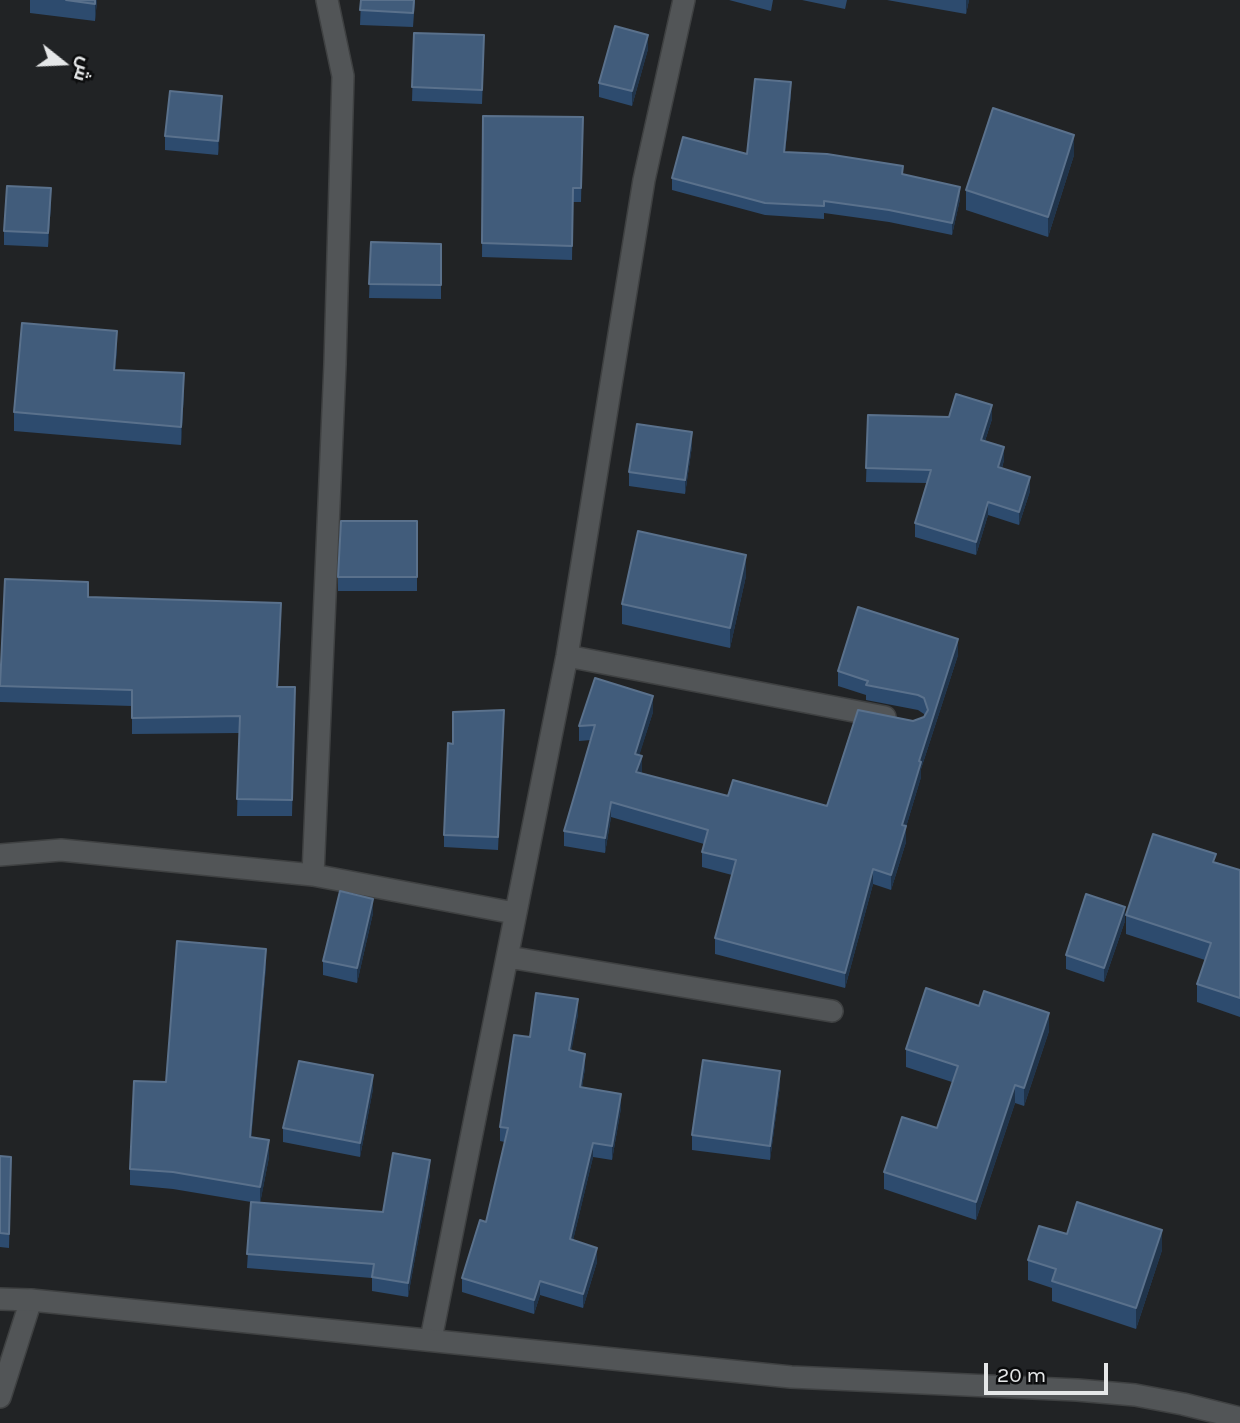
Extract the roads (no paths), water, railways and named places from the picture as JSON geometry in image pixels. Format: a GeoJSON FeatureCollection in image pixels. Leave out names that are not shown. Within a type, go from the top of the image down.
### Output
{"type":"FeatureCollection","features":[{"type":"Feature","properties":{"kind":"street"},"geometry":{"type":"LineString","coordinates":[[313,875],[335,350],[343,76],[327,0]]}},
{"type":"Feature","properties":{"kind":"street"},"geometry":{"type":"LineString","coordinates":[[431,1339],[508,957],[514,913],[568,656],[644,180],[684,0]]}},
{"type":"Feature","properties":{"kind":"street"},"geometry":{"type":"LineString","coordinates":[[568,656],[901,720]]}},
{"type":"Feature","properties":{"kind":"street"},"geometry":{"type":"LineString","coordinates":[[0,855],[61,850],[313,875],[514,913]]}},
{"type":"Feature","properties":{"kind":"street"},"geometry":{"type":"LineString","coordinates":[[508,957],[832,1011]]}},
{"type":"Feature","properties":{"kind":"street"},"geometry":{"type":"LineString","coordinates":[[0,1299],[431,1339],[792,1377],[1135,1395],[1240,1418]]}},
{"type":"Feature","properties":{"kind":"street"},"geometry":{"type":"LineString","coordinates":[[0,1397],[31,1300]]}}]}
